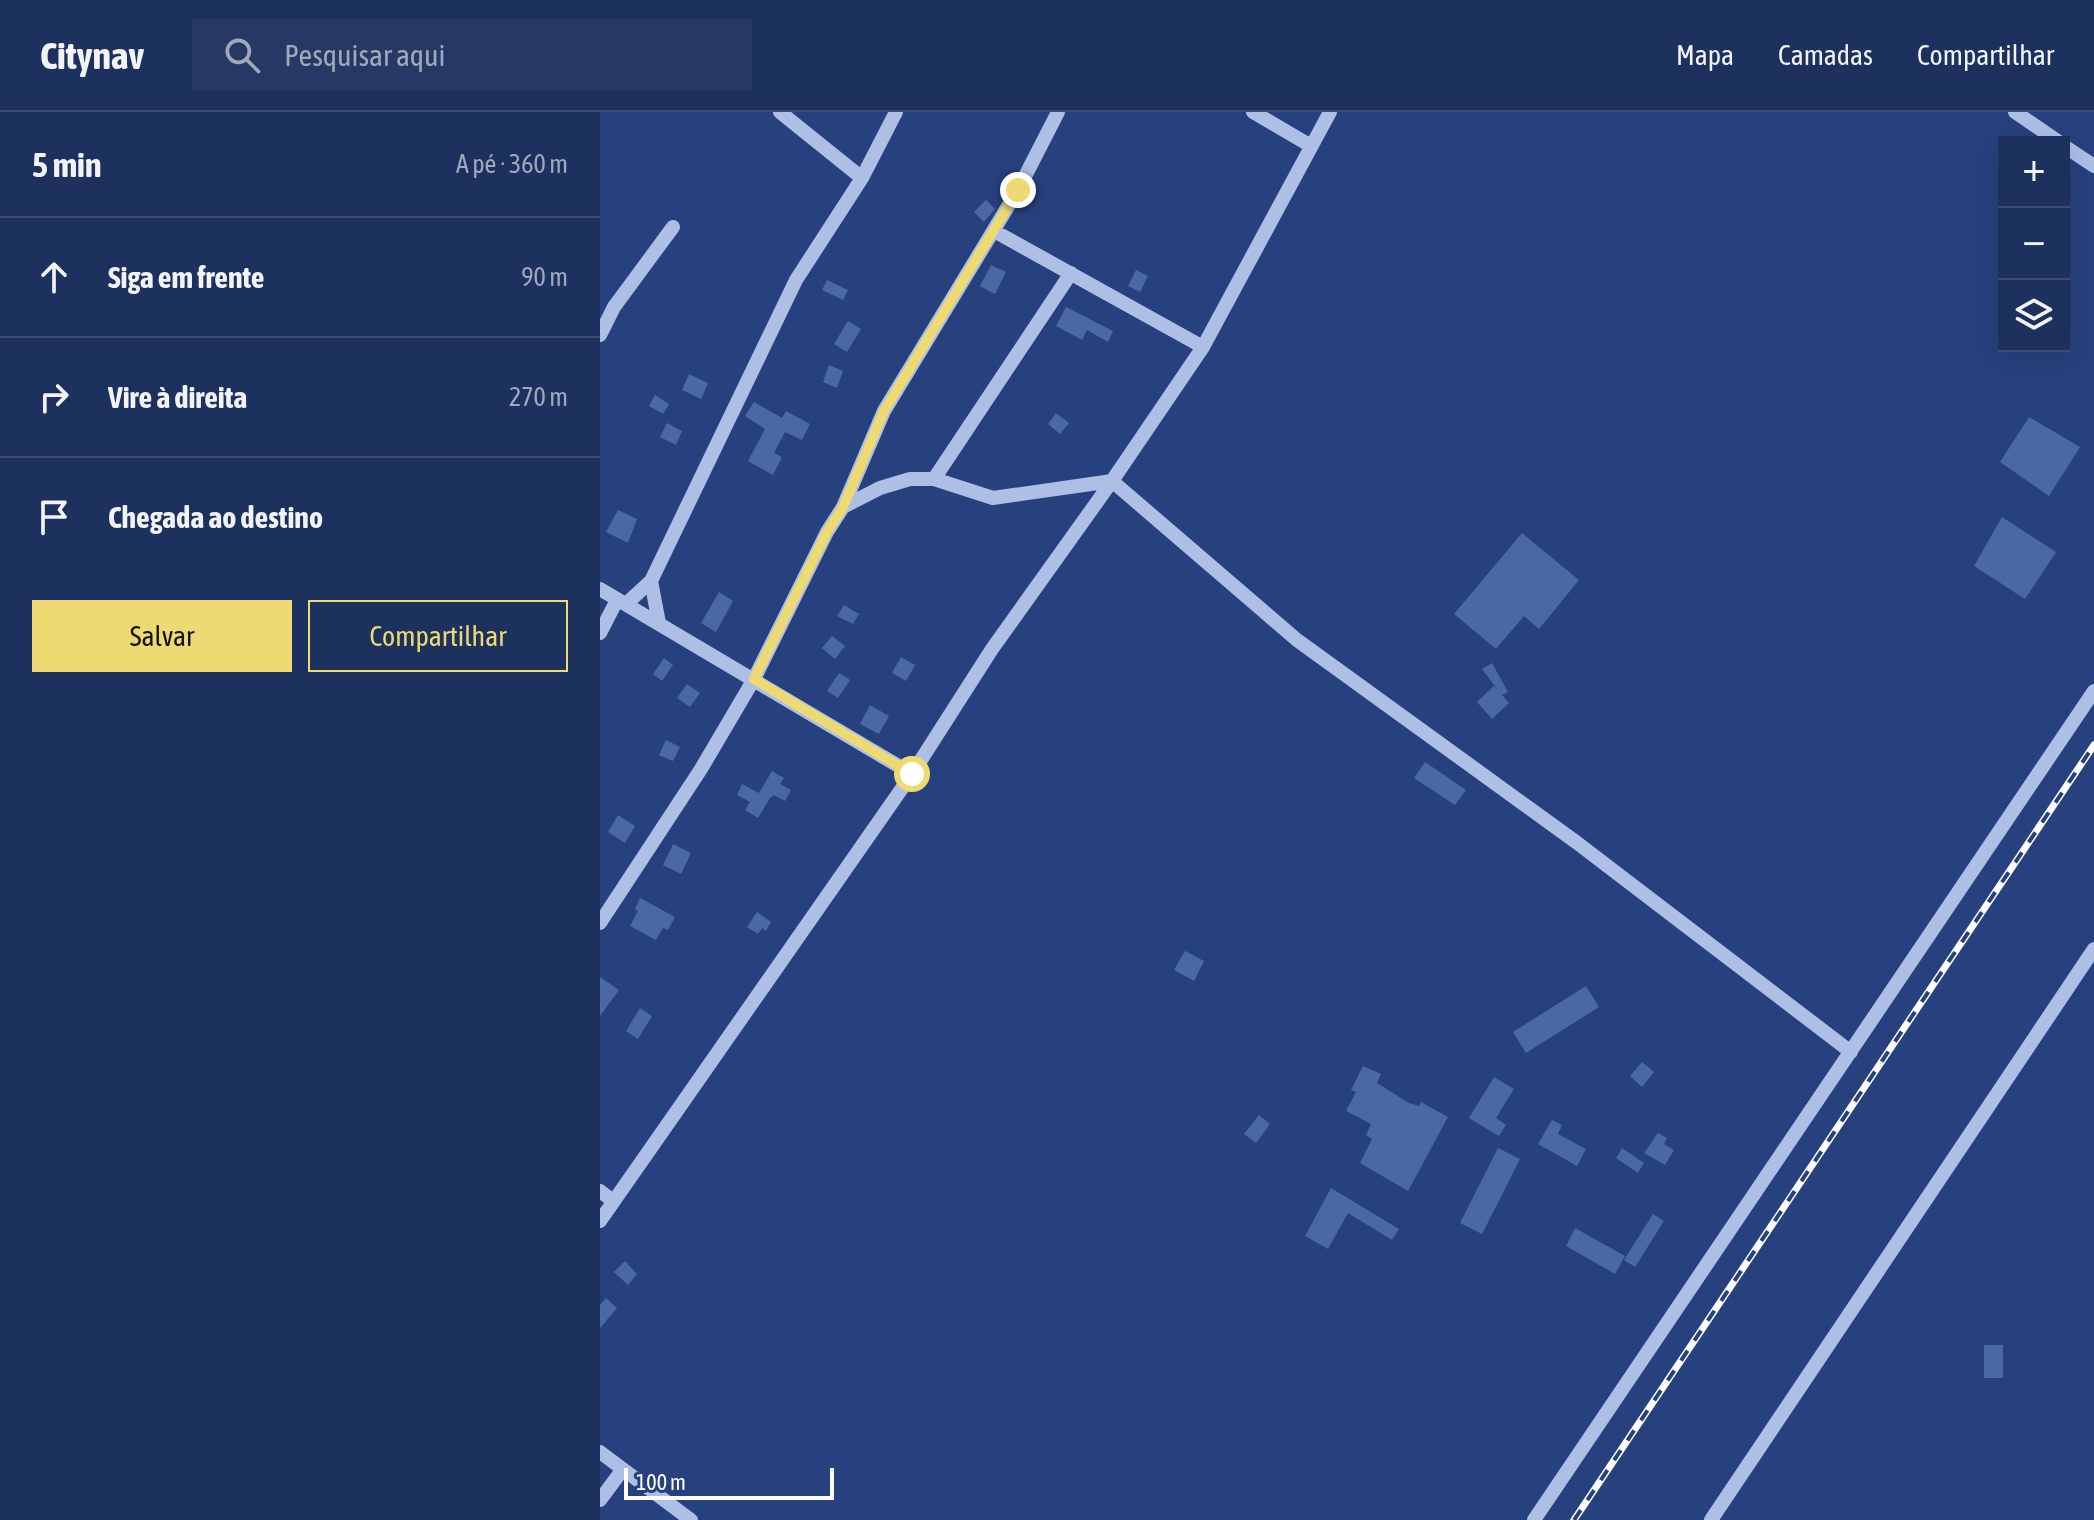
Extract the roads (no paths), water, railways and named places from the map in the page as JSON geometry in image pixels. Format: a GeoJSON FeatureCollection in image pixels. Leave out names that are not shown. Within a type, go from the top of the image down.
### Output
{"type":"FeatureCollection","features":[{"type":"Feature","properties":{"kind":"street"},"geometry":{"type":"LineString","coordinates":[[780,112],[862,178]]}},
{"type":"Feature","properties":{"kind":"street"},"geometry":{"type":"LineString","coordinates":[[600,633],[621,602],[651,581],[796,280],[862,178],[896,112]]}},
{"type":"Feature","properties":{"kind":"street"},"geometry":{"type":"LineString","coordinates":[[600,923],[701,769],[754,679],[827,532],[843,507],[884,411],[994,231],[1058,112]]}},
{"type":"Feature","properties":{"kind":"street"},"geometry":{"type":"LineString","coordinates":[[1253,112],[1311,146]]}},
{"type":"Feature","properties":{"kind":"street"},"geometry":{"type":"LineString","coordinates":[[600,1221],[912,774],[992,649],[1203,347],[1330,112]]}},
{"type":"Feature","properties":{"kind":"street"},"geometry":{"type":"LineString","coordinates":[[2015,112],[2050,136]]}},
{"type":"Feature","properties":{"kind":"street"},"geometry":{"type":"LineString","coordinates":[[2070,150],[2094,166]]}},
{"type":"Feature","properties":{"kind":"street"},"geometry":{"type":"LineString","coordinates":[[600,335],[614,307],[673,227]]}},
{"type":"Feature","properties":{"kind":"street"},"geometry":{"type":"LineString","coordinates":[[994,231],[1203,347]]}},
{"type":"Feature","properties":{"kind":"street"},"geometry":{"type":"LineString","coordinates":[[934,479],[1071,273]]}},
{"type":"Feature","properties":{"kind":"street"},"geometry":{"type":"LineString","coordinates":[[843,507],[880,488],[910,479],[934,479],[993,498],[1112,481],[1297,640],[1576,842],[1851,1052]]}},
{"type":"Feature","properties":{"kind":"street"},"geometry":{"type":"LineString","coordinates":[[651,581],[659,623]]}},
{"type":"Feature","properties":{"kind":"street"},"geometry":{"type":"LineString","coordinates":[[600,589],[912,774]]}},
{"type":"Feature","properties":{"kind":"street"},"geometry":{"type":"LineString","coordinates":[[1534,1520],[2094,691]]}},
{"type":"Feature","properties":{"kind":"street"},"geometry":{"type":"LineString","coordinates":[[1711,1520],[2094,949]]}},
{"type":"Feature","properties":{"kind":"street"},"geometry":{"type":"LineString","coordinates":[[600,1191],[613,1201]]}},
{"type":"Feature","properties":{"kind":"street"},"geometry":{"type":"LineString","coordinates":[[600,1452],[691,1520]]}},
{"type":"Feature","properties":{"kind":"street"},"geometry":{"type":"LineString","coordinates":[[600,1500],[623,1469]]}},
{"type":"Feature","properties":{"kind":"railway"},"geometry":{"type":"LineString","coordinates":[[1574,1520],[2094,745]]}}]}
